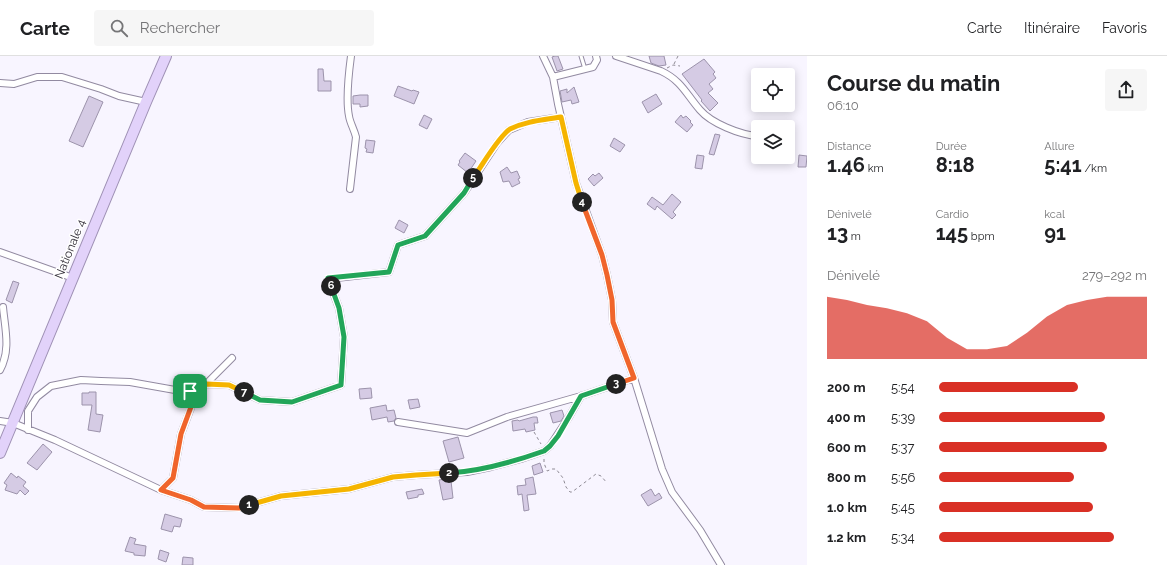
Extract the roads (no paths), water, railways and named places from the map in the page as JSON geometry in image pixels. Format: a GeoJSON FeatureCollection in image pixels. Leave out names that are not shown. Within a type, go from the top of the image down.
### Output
{"type":"FeatureCollection","features":[{"type":"Feature","properties":{"kind":"highway","name":"Nationale 4"},"geometry":{"type":"LineString","coordinates":[[0,454],[166,56]]}},
{"type":"Feature","properties":{"kind":"street"},"geometry":{"type":"LineString","coordinates":[[350,56],[349,112],[356,137],[350,189]]}},
{"type":"Feature","properties":{"kind":"street"},"geometry":{"type":"LineString","coordinates":[[543,56],[553,77],[576,183],[602,255],[612,300],[613,322],[634,378],[667,482],[679,504],[700,530],[721,565]]}},
{"type":"Feature","properties":{"kind":"street"},"geometry":{"type":"LineString","coordinates":[[553,77],[593,67],[597,60],[596,56]]}},
{"type":"Feature","properties":{"kind":"street"},"geometry":{"type":"LineString","coordinates":[[616,56],[662,71],[679,82],[698,108],[709,119],[733,130],[751,134]]}},
{"type":"Feature","properties":{"kind":"street"},"geometry":{"type":"LineString","coordinates":[[0,83],[14,84],[37,77],[62,77],[119,96],[146,102]]}},
{"type":"Feature","properties":{"kind":"street"},"geometry":{"type":"LineString","coordinates":[[0,79],[14,84]]}},
{"type":"Feature","properties":{"kind":"street"},"geometry":{"type":"LineString","coordinates":[[206,384],[229,385],[260,400],[292,402],[341,385],[344,337],[339,308],[328,278],[389,272],[398,245],[425,236],[464,193],[497,143],[509,130],[528,122],[561,117]]}},
{"type":"Feature","properties":{"kind":"street"},"geometry":{"type":"LineString","coordinates":[[0,252],[73,278]]}},
{"type":"Feature","properties":{"kind":"street"},"geometry":{"type":"LineString","coordinates":[[0,370],[6,357],[7,348],[3,307]]}},
{"type":"Feature","properties":{"kind":"street"},"geometry":{"type":"LineString","coordinates":[[28,430],[28,410],[37,397],[51,386],[81,380],[130,382],[175,390],[190,391],[206,384],[232,358]]}},
{"type":"Feature","properties":{"kind":"street"},"geometry":{"type":"LineString","coordinates":[[398,422],[467,433],[507,417],[581,396],[634,378]]}},
{"type":"Feature","properties":{"kind":"street"},"geometry":{"type":"LineString","coordinates":[[161,490],[173,478],[181,434],[195,396],[190,391]]}},
{"type":"Feature","properties":{"kind":"street"},"geometry":{"type":"LineString","coordinates":[[0,421],[13,423],[55,440],[161,490],[191,500],[204,507],[239,508],[281,496],[349,489],[393,477],[467,472],[491,467],[544,451],[554,441],[581,396]]}},
{"type":"Feature","properties":{"kind":"lane"},"geometry":{"type":"LineString","coordinates":[[581,56],[585,69]]}}]}
